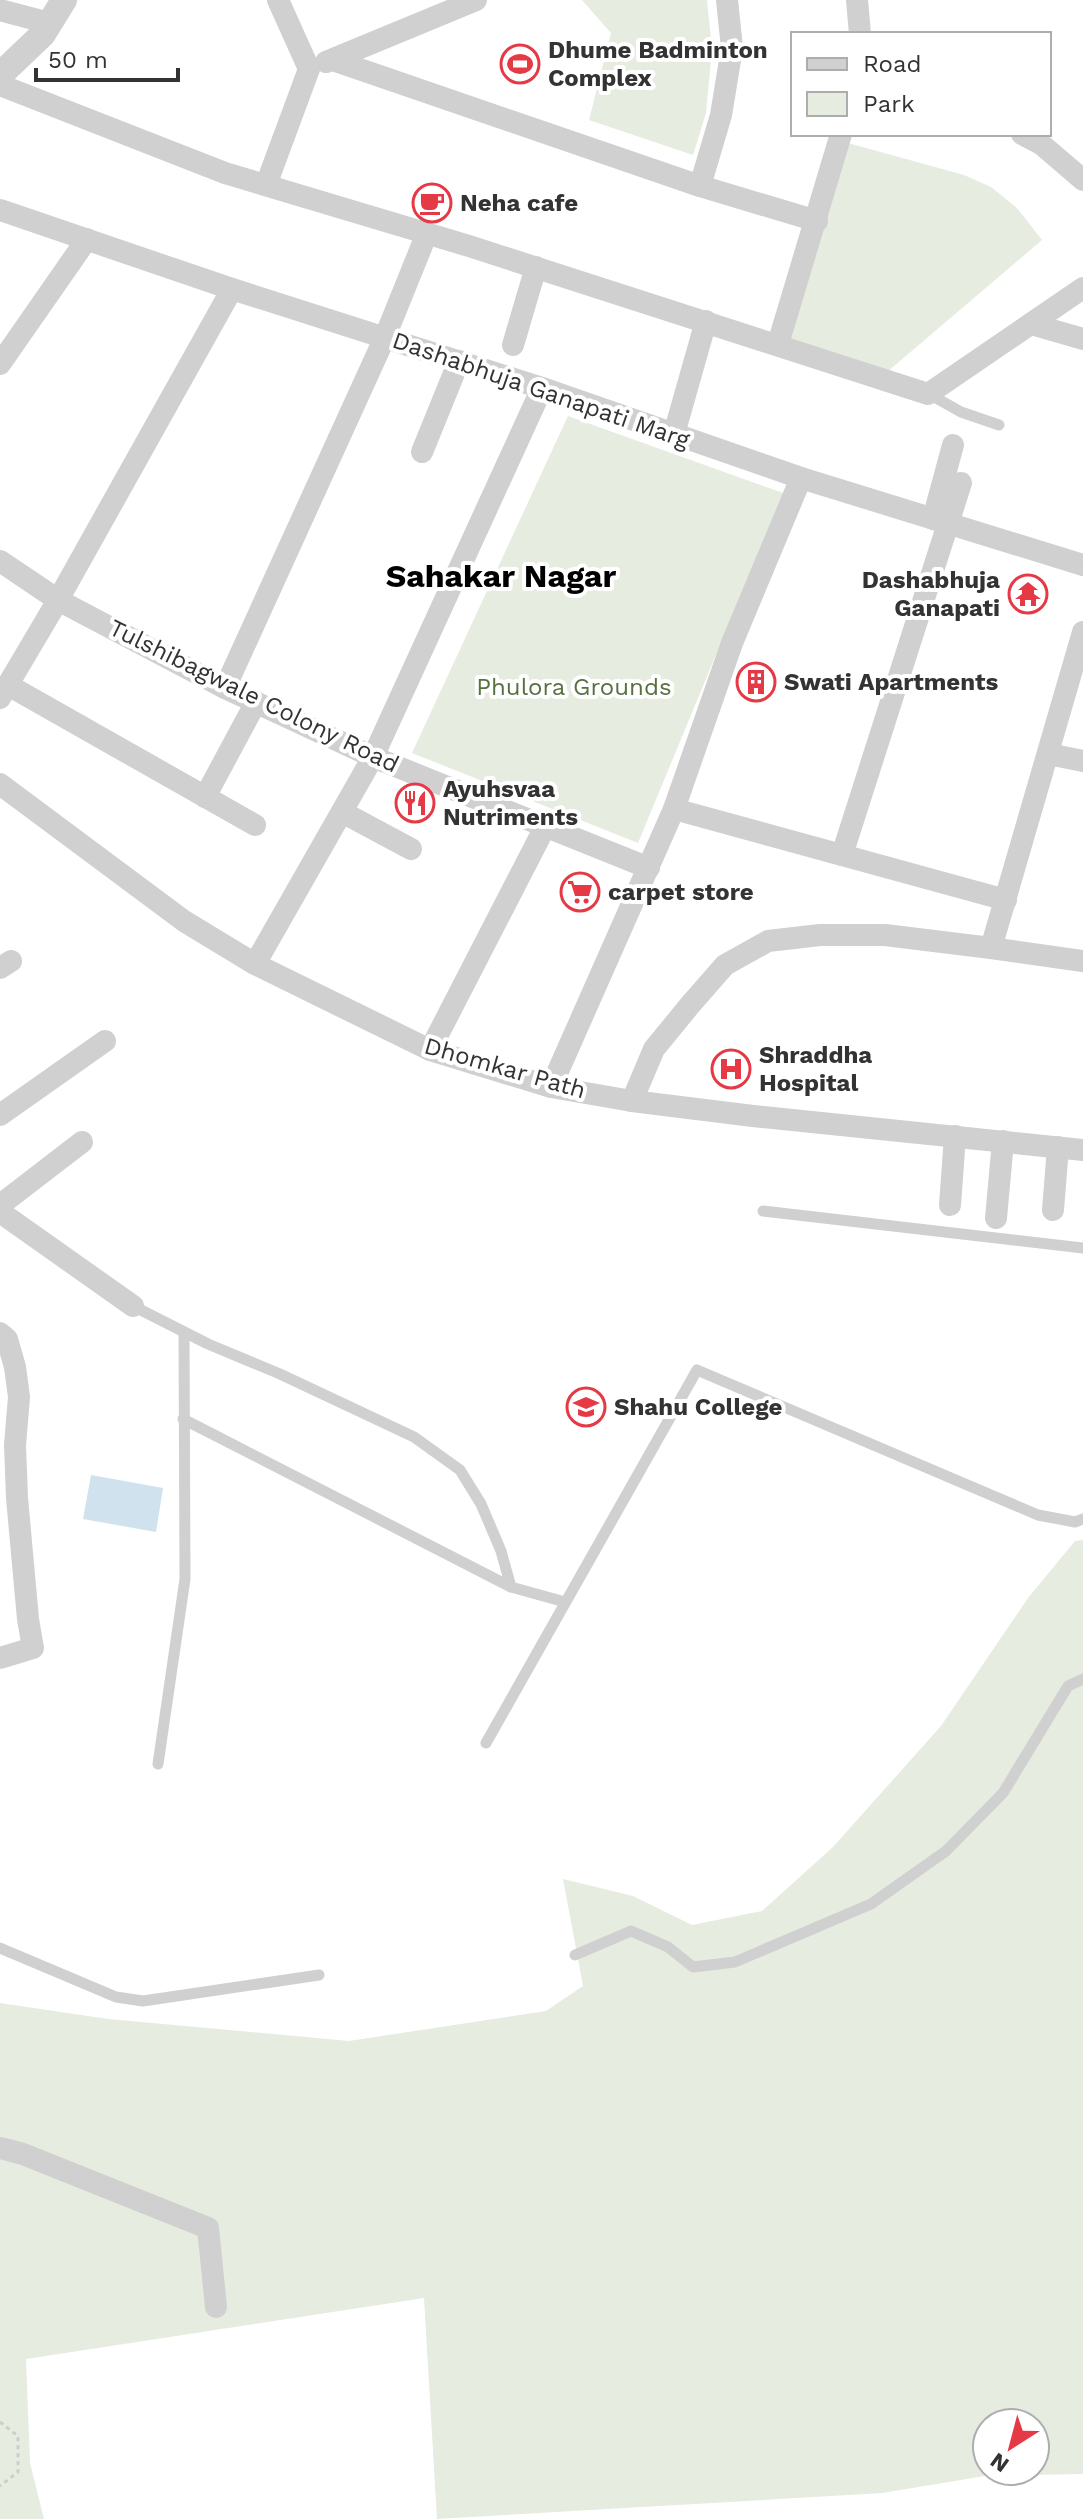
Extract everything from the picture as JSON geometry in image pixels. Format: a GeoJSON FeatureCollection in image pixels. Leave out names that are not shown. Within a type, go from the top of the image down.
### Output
{"type":"FeatureCollection","features":[{"type":"Feature","properties":{"kind":"street"},"geometry":{"type":"LineString","coordinates":[[0,75],[10,54],[43,34],[64,0]]}},
{"type":"Feature","properties":{"kind":"street"},"geometry":{"type":"LineString","coordinates":[[266,185],[309,69],[278,0]]}},
{"type":"Feature","properties":{"kind":"street"},"geometry":{"type":"LineString","coordinates":[[309,69],[476,0]]}},
{"type":"Feature","properties":{"kind":"street"},"geometry":{"type":"LineString","coordinates":[[700,186],[721,115],[732,48],[727,0]]}},
{"type":"Feature","properties":{"kind":"street"},"geometry":{"type":"LineString","coordinates":[[857,0],[860,32]]}},
{"type":"Feature","properties":{"kind":"street"},"geometry":{"type":"LineString","coordinates":[[0,10],[49,23]]}},
{"type":"Feature","properties":{"kind":"street"},"geometry":{"type":"LineString","coordinates":[[333,60],[700,186],[817,221]]}},
{"type":"Feature","properties":{"kind":"street"},"geometry":{"type":"LineString","coordinates":[[0,85],[225,173],[536,267],[928,394],[1083,288]]}},
{"type":"Feature","properties":{"kind":"street"},"geometry":{"type":"LineString","coordinates":[[778,344],[840,136]]}},
{"type":"Feature","properties":{"kind":"street"},"geometry":{"type":"LineString","coordinates":[[1026,136],[1041,144],[1083,180]]}},
{"type":"Feature","properties":{"kind":"street","name":"Dashabhuja Ganapati Marg"},"geometry":{"type":"LineString","coordinates":[[0,210],[232,289],[542,388],[801,478],[1083,565]]}},
{"type":"Feature","properties":{"kind":"street"},"geometry":{"type":"LineString","coordinates":[[225,688],[385,337],[427,233]]}},
{"type":"Feature","properties":{"kind":"street"},"geometry":{"type":"LineString","coordinates":[[0,364],[87,239]]}},
{"type":"Feature","properties":{"kind":"street"},"geometry":{"type":"LineString","coordinates":[[513,345],[536,267]]}},
{"type":"Feature","properties":{"kind":"street"},"geometry":{"type":"LineString","coordinates":[[232,289],[4,691],[255,825]]}},
{"type":"Feature","properties":{"kind":"street"},"geometry":{"type":"LineString","coordinates":[[674,434],[706,321]]}},
{"type":"Feature","properties":{"kind":"street"},"geometry":{"type":"LineString","coordinates":[[1031,324],[1083,339]]}},
{"type":"Feature","properties":{"kind":"street"},"geometry":{"type":"LineString","coordinates":[[422,452],[459,361]]}},
{"type":"Feature","properties":{"kind":"street"},"geometry":{"type":"LineString","coordinates":[[255,964],[373,757],[542,388]]}},
{"type":"Feature","properties":{"kind":"street"},"geometry":{"type":"LineString","coordinates":[[842,855],[940,522],[953,445]]}},
{"type":"Feature","properties":{"kind":"street"},"geometry":{"type":"LineString","coordinates":[[551,1087],[674,809],[732,643],[801,478]]}},
{"type":"Feature","properties":{"kind":"street"},"geometry":{"type":"LineString","coordinates":[[940,522],[961,483]]}},
{"type":"Feature","properties":{"kind":"street","name":"Tulshibagwale Colony Road"},"geometry":{"type":"LineString","coordinates":[[0,561],[58,600],[225,688],[373,757],[649,868]]}},
{"type":"Feature","properties":{"kind":"street"},"geometry":{"type":"LineString","coordinates":[[991,948],[1083,632]]}},
{"type":"Feature","properties":{"kind":"street"},"geometry":{"type":"LineString","coordinates":[[205,797],[256,702]]}},
{"type":"Feature","properties":{"kind":"street"},"geometry":{"type":"LineString","coordinates":[[1048,754],[1083,761]]}},
{"type":"Feature","properties":{"kind":"street","name":"Dhomkar Path"},"geometry":{"type":"LineString","coordinates":[[0,784],[184,921],[255,964],[430,1050],[551,1087],[632,1101],[1083,1150]]}},
{"type":"Feature","properties":{"kind":"street"},"geometry":{"type":"LineString","coordinates":[[674,809],[1006,900]]}},
{"type":"Feature","properties":{"kind":"street"},"geometry":{"type":"LineString","coordinates":[[342,812],[411,849]]}},
{"type":"Feature","properties":{"kind":"street"},"geometry":{"type":"LineString","coordinates":[[430,1050],[546,825]]}},
{"type":"Feature","properties":{"kind":"street"},"geometry":{"type":"LineString","coordinates":[[632,1101],[654,1049],[690,1005],[725,965],[768,941],[820,935],[885,935],[1082,956]]}},
{"type":"Feature","properties":{"kind":"street"},"geometry":{"type":"LineString","coordinates":[[0,1115],[105,1041]]}},
{"type":"Feature","properties":{"kind":"street"},"geometry":{"type":"LineString","coordinates":[[950,1205],[955,1136]]}},
{"type":"Feature","properties":{"kind":"street"},"geometry":{"type":"LineString","coordinates":[[996,1218],[1003,1141]]}},
{"type":"Feature","properties":{"kind":"street"},"geometry":{"type":"LineString","coordinates":[[0,1205],[82,1142]]}},
{"type":"Feature","properties":{"kind":"street"},"geometry":{"type":"LineString","coordinates":[[1053,1210],[1058,1147]]}},
{"type":"Feature","properties":{"kind":"street"},"geometry":{"type":"LineString","coordinates":[[0,1212],[133,1306]]}},
{"type":"Feature","properties":{"kind":"street"},"geometry":{"type":"LineString","coordinates":[[0,1333],[7,1339],[19,1397],[15,1445],[17,1498],[33,1648],[0,1658]]}},
{"type":"Feature","properties":{"kind":"street"},"geometry":{"type":"LineString","coordinates":[[0,2148],[23,2154],[208,2228],[216,2307]]}},
{"type":"Feature","properties":{"kind":"lane"},"geometry":{"type":"LineString","coordinates":[[928,394],[961,412],[999,425]]}},
{"type":"Feature","properties":{"kind":"lane"},"geometry":{"type":"LineString","coordinates":[[763,1211],[1083,1248]]}},
{"type":"Feature","properties":{"kind":"lane"},"geometry":{"type":"LineString","coordinates":[[133,1306],[414,1437],[460,1470],[481,1504],[501,1551],[511,1587]]}},
{"type":"Feature","properties":{"kind":"lane"},"geometry":{"type":"LineString","coordinates":[[158,1764],[185,1579],[184,1332]]}},
{"type":"Feature","properties":{"kind":"lane"},"geometry":{"type":"LineString","coordinates":[[486,1743],[697,1370],[1038,1515],[1075,1522],[1083,1519]]}},
{"type":"Feature","properties":{"kind":"lane"},"geometry":{"type":"LineString","coordinates":[[183,1419],[511,1587],[565,1602]]}},
{"type":"Feature","properties":{"kind":"lane"},"geometry":{"type":"LineString","coordinates":[[575,1955],[631,1931],[668,1947],[693,1967],[735,1962],[871,1904],[946,1851],[1003,1793],[1068,1686],[1083,1679]]}},
{"type":"Feature","properties":{"kind":"lane"},"geometry":{"type":"LineString","coordinates":[[0,1948],[116,1997],[143,2001],[319,1975]]}},
{"type":"Feature","properties":{"kind":"path"},"geometry":{"type":"LineString","coordinates":[[0,2422],[18,2436],[18,2472],[0,2486]]}},
{"type":"Feature","properties":{"kind":"green space"},"geometry":{"type":"Polygon","coordinates":[[[582,0],[707,0],[712,49],[706,113],[693,155],[589,120],[611,33],[582,0]]]}},
{"type":"Feature","properties":{"kind":"green space"},"geometry":{"type":"Polygon","coordinates":[[[848,143],[964,175],[991,187],[1017,208],[1042,240],[880,378],[778,344],[848,143]]]}},
{"type":"Feature","properties":{"kind":"green space","name":"Phulora Grounds"},"geometry":{"type":"Polygon","coordinates":[[[568,416],[783,493],[638,843],[412,753],[568,416]]]}},
{"type":"Feature","properties":{"kind":"green space"},"geometry":{"type":"Polygon","coordinates":[[[1083,1540],[1083,2474],[1051,2475],[1051,2407],[971,2407],[971,2478],[882,2493],[437,2519],[424,2298],[26,2359],[30,2463],[44,2519],[0,2519],[0,2003],[108,2019],[349,2041],[546,2011],[583,1986],[563,1879],[633,1896],[692,1925],[762,1911],[833,1847],[941,1726],[1028,1598],[1075,1541],[1083,1540]]]}},
{"type":"Feature","properties":{"kind":"water"},"geometry":{"type":"Polygon","coordinates":[[[91,1475],[163,1488],[156,1532],[83,1519],[91,1475]]]}},
{"type":"Feature","properties":{"kind":"place","name":"Dhume Badminton Complex"},"geometry":{"type":"Point","coordinates":[520,64]}},
{"type":"Feature","properties":{"kind":"place","name":"Neha cafe"},"geometry":{"type":"Point","coordinates":[432,203]}},
{"type":"Feature","properties":{"kind":"place","name":"Dashabhuja Ganapati"},"geometry":{"type":"Point","coordinates":[1028,594]}},
{"type":"Feature","properties":{"kind":"place","name":"Swati Apartments"},"geometry":{"type":"Point","coordinates":[756,682]}},
{"type":"Feature","properties":{"kind":"place","name":"Ayuhsvaa Nutriments"},"geometry":{"type":"Point","coordinates":[415,803]}},
{"type":"Feature","properties":{"kind":"place","name":"carpet store"},"geometry":{"type":"Point","coordinates":[580,892]}},
{"type":"Feature","properties":{"kind":"place","name":"Shraddha Hospital"},"geometry":{"type":"Point","coordinates":[731,1069]}},
{"type":"Feature","properties":{"kind":"place","name":"Shahu College"},"geometry":{"type":"Point","coordinates":[586,1407]}},
{"type":"Feature","properties":{"kind":"district","name":"Sahakar Nagar"},"geometry":{"type":"Point","coordinates":[501,576]}}]}
